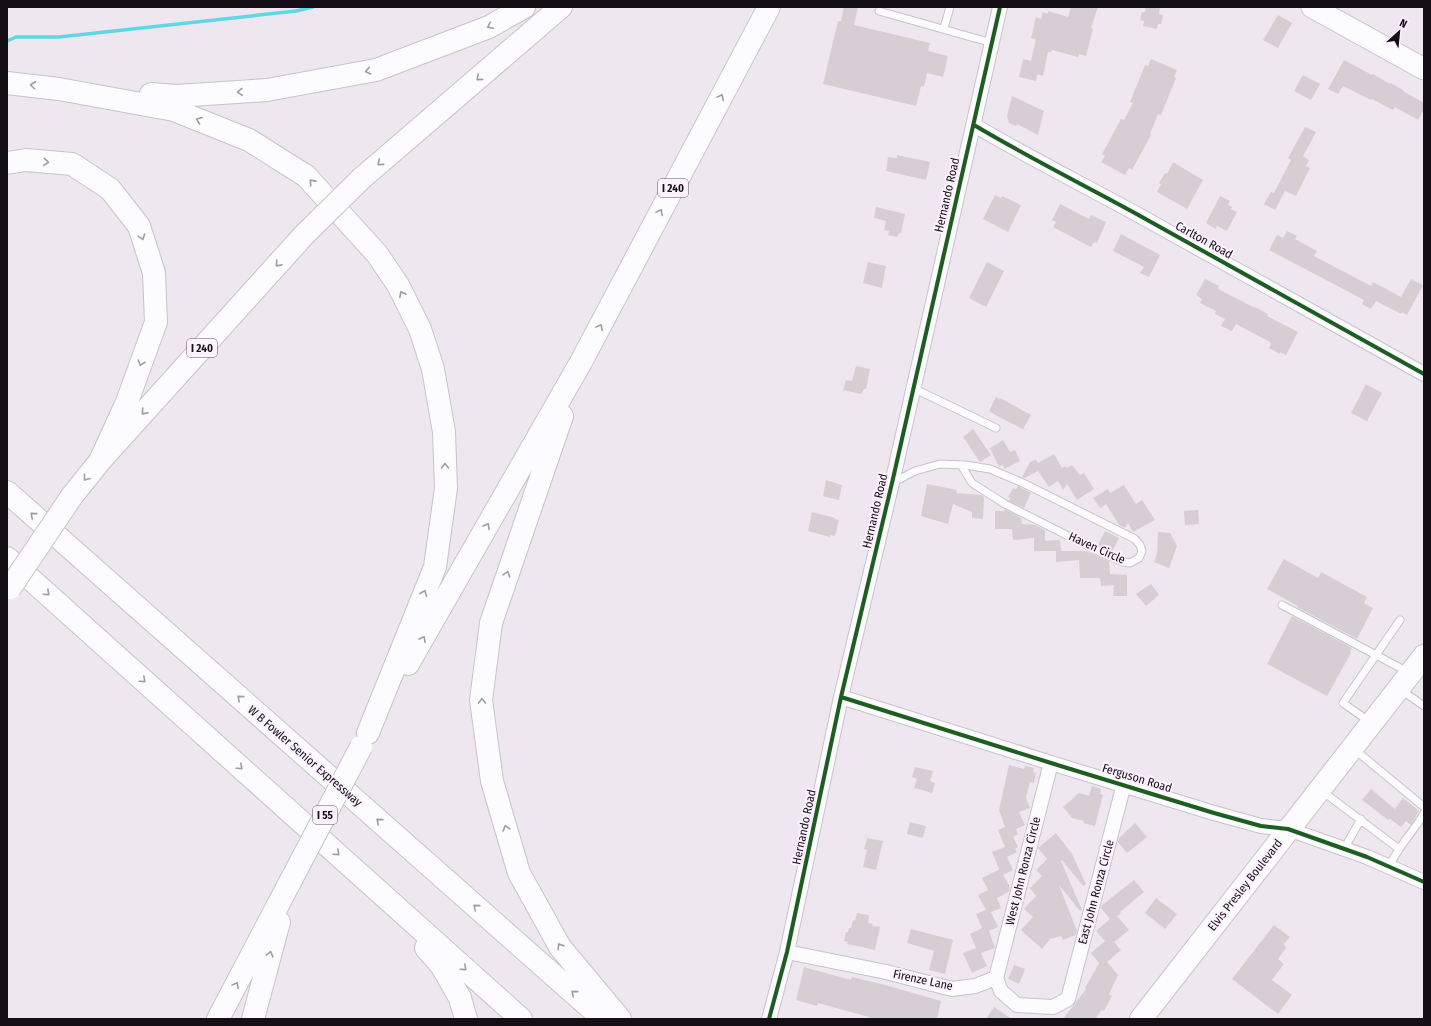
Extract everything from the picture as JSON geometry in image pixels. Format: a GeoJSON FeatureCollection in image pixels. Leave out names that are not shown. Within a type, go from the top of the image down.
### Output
{"type":"FeatureCollection","features":[{"type":"Feature","properties":{"kind":"main road"},"geometry":{"type":"LineString","coordinates":[[7,83],[59,89],[176,96],[267,90],[376,70],[489,27],[524,7]]}},
{"type":"Feature","properties":{"kind":"main road","name":"I 240"},"geometry":{"type":"LineString","coordinates":[[8,590],[72,496],[100,461],[304,235],[362,178],[562,7]]}},
{"type":"Feature","properties":{"kind":"main road","name":"I 240"},"geometry":{"type":"LineString","coordinates":[[581,362],[768,9]]}},
{"type":"Feature","properties":{"kind":"main road"},"geometry":{"type":"LineString","coordinates":[[59,89],[174,110],[249,140],[306,176],[376,254],[398,285],[420,329],[433,369],[444,432],[446,488],[435,567],[365,740]]}},
{"type":"Feature","properties":{"kind":"main road"},"geometry":{"type":"LineString","coordinates":[[7,163],[26,160],[72,164],[110,189],[139,226],[154,272],[156,322],[127,402],[100,461]]}},
{"type":"Feature","properties":{"kind":"main road"},"geometry":{"type":"LineString","coordinates":[[365,740],[581,362]]}},
{"type":"Feature","properties":{"kind":"main road"},"geometry":{"type":"LineString","coordinates":[[581,362],[529,508],[491,623],[481,700],[492,781],[519,873],[560,947],[620,1019]]}},
{"type":"Feature","properties":{"kind":"main road","name":"W B Fowler Senior Expressway"},"geometry":{"type":"LineString","coordinates":[[7,492],[603,1019]]}},
{"type":"Feature","properties":{"kind":"main road"},"geometry":{"type":"LineString","coordinates":[[7,558],[521,1019]]}},
{"type":"Feature","properties":{"kind":"main road","name":"Elvis Presley Boulevard"},"geometry":{"type":"LineString","coordinates":[[1141,1019],[1424,656]]}},
{"type":"Feature","properties":{"kind":"main road","name":"I 55"},"geometry":{"type":"LineString","coordinates":[[218,1019],[365,740]]}},
{"type":"Feature","properties":{"kind":"main road"},"geometry":{"type":"LineString","coordinates":[[253,1019],[289,884]]}},
{"type":"Feature","properties":{"kind":"main road"},"geometry":{"type":"LineString","coordinates":[[404,914],[415,934],[441,965],[460,998],[466,1019]]}},
{"type":"Feature","properties":{"kind":"street","name":"Hernando Road"},"geometry":{"type":"LineString","coordinates":[[769,1019],[787,952],[841,698],[892,483],[1000,7]]}},
{"type":"Feature","properties":{"kind":"street"},"geometry":{"type":"LineString","coordinates":[[1312,7],[1424,69]]}},
{"type":"Feature","properties":{"kind":"street","name":"Carlton Road"},"geometry":{"type":"LineString","coordinates":[[974,125],[1016,150],[1104,196],[1424,374]]}},
{"type":"Feature","properties":{"kind":"street","name":"Ferguson Road"},"geometry":{"type":"LineString","coordinates":[[841,698],[1261,826],[1288,829],[1367,857],[1424,882]]}},
{"type":"Feature","properties":{"kind":"street","name":"West John Ronza Circle"},"geometry":{"type":"LineString","coordinates":[[996,978],[1051,763]]}},
{"type":"Feature","properties":{"kind":"street","name":"East John Ronza Circle"},"geometry":{"type":"LineString","coordinates":[[996,978],[1000,991],[1017,1005],[1053,1007],[1068,999],[1124,784]]}},
{"type":"Feature","properties":{"kind":"street","name":"Firenze Lane"},"geometry":{"type":"LineString","coordinates":[[787,952],[886,972],[952,989],[976,986],[996,978]]}},
{"type":"Feature","properties":{"kind":"lane"},"geometry":{"type":"LineString","coordinates":[[944,28],[950,7]]}},
{"type":"Feature","properties":{"kind":"lane"},"geometry":{"type":"LineString","coordinates":[[879,11],[944,28],[992,43]]}},
{"type":"Feature","properties":{"kind":"lane"},"geometry":{"type":"LineString","coordinates":[[913,388],[996,428]]}},
{"type":"Feature","properties":{"kind":"lane","name":"Haven Circle"},"geometry":{"type":"LineString","coordinates":[[892,483],[915,471],[940,464],[961,465],[990,469],[1023,482],[1135,539],[1140,545],[1142,551],[1139,558],[1130,563],[1123,562],[1005,504],[972,483],[961,465]]}},
{"type":"Feature","properties":{"kind":"lane"},"geometry":{"type":"LineString","coordinates":[[1282,605],[1376,655],[1405,681],[1424,706]]}},
{"type":"Feature","properties":{"kind":"lane"},"geometry":{"type":"LineString","coordinates":[[1372,723],[1343,704],[1400,620]]}},
{"type":"Feature","properties":{"kind":"lane"},"geometry":{"type":"LineString","coordinates":[[1352,748],[1424,807]]}},
{"type":"Feature","properties":{"kind":"lane"},"geometry":{"type":"LineString","coordinates":[[1320,790],[1361,819],[1399,849]]}},
{"type":"Feature","properties":{"kind":"lane"},"geometry":{"type":"LineString","coordinates":[[1389,866],[1424,813]]}},
{"type":"Feature","properties":{"kind":"lane"},"geometry":{"type":"LineString","coordinates":[[1344,849],[1361,819]]}},
{"type":"Feature","properties":{"kind":"building"},"geometry":{"type":"Polygon","coordinates":[[[844,7],[858,7],[854,25],[930,43],[928,51],[948,56],[943,77],[927,73],[924,87],[921,86],[916,106],[823,84],[838,21],[841,21],[844,7]]]}},
{"type":"Feature","properties":{"kind":"building"},"geometry":{"type":"Polygon","coordinates":[[[1071,7],[1098,7],[1091,28],[1093,29],[1086,56],[1079,54],[1078,57],[1052,50],[1051,52],[1048,52],[1043,76],[1037,74],[1036,81],[1019,77],[1023,59],[1031,61],[1036,39],[1031,38],[1036,17],[1041,19],[1043,12],[1048,14],[1048,11],[1068,17],[1071,7]]]}},
{"type":"Feature","properties":{"kind":"building"},"geometry":{"type":"Polygon","coordinates":[[[1146,7],[1160,7],[1159,14],[1163,15],[1161,24],[1158,24],[1157,29],[1143,26],[1144,21],[1140,20],[1142,12],[1145,12],[1146,7]]]}},
{"type":"Feature","properties":{"kind":"building"},"geometry":{"type":"Polygon","coordinates":[[[1278,15],[1292,23],[1278,48],[1263,40],[1278,15]]]}},
{"type":"Feature","properties":{"kind":"building"},"geometry":{"type":"Polygon","coordinates":[[[1151,59],[1177,70],[1174,77],[1176,78],[1161,115],[1158,114],[1150,134],[1151,135],[1132,170],[1129,168],[1125,175],[1101,162],[1105,156],[1102,154],[1121,119],[1124,120],[1133,103],[1130,102],[1145,65],[1148,66],[1151,59]]]}},
{"type":"Feature","properties":{"kind":"building"},"geometry":{"type":"Polygon","coordinates":[[[1344,60],[1390,84],[1391,83],[1424,103],[1424,109],[1418,120],[1395,107],[1393,110],[1343,86],[1338,94],[1328,89],[1344,60]]]}},
{"type":"Feature","properties":{"kind":"building"},"geometry":{"type":"Polygon","coordinates":[[[1303,75],[1320,84],[1311,100],[1294,91],[1303,75]]]}},
{"type":"Feature","properties":{"kind":"building"},"geometry":{"type":"Polygon","coordinates":[[[1012,96],[1044,111],[1038,135],[1017,124],[1016,126],[1009,123],[1007,116],[1012,96]]]}},
{"type":"Feature","properties":{"kind":"building"},"geometry":{"type":"Polygon","coordinates":[[[1305,127],[1316,132],[1303,156],[1309,160],[1306,166],[1310,168],[1296,196],[1285,191],[1275,210],[1264,204],[1271,192],[1274,193],[1291,160],[1288,158],[1305,127]]]}},
{"type":"Feature","properties":{"kind":"building"},"geometry":{"type":"Polygon","coordinates":[[[897,155],[930,162],[926,180],[886,171],[888,157],[897,158],[897,155]]]}},
{"type":"Feature","properties":{"kind":"building"},"geometry":{"type":"Polygon","coordinates":[[[1173,162],[1203,180],[1187,209],[1157,192],[1161,184],[1159,183],[1165,173],[1167,174],[1173,162]]]}},
{"type":"Feature","properties":{"kind":"building"},"geometry":{"type":"Polygon","coordinates":[[[995,195],[1001,198],[1002,196],[1021,205],[1008,232],[983,219],[995,195]]]}},
{"type":"Feature","properties":{"kind":"building"},"geometry":{"type":"Polygon","coordinates":[[[1220,196],[1230,201],[1228,205],[1232,207],[1231,209],[1237,212],[1227,231],[1217,226],[1216,229],[1206,223],[1220,196]]]}},
{"type":"Feature","properties":{"kind":"building"},"geometry":{"type":"Polygon","coordinates":[[[1060,204],[1089,219],[1091,215],[1106,222],[1097,243],[1094,242],[1091,247],[1053,227],[1056,222],[1052,220],[1060,204]]]}},
{"type":"Feature","properties":{"kind":"building"},"geometry":{"type":"Polygon","coordinates":[[[876,207],[905,214],[901,233],[899,233],[897,237],[888,235],[889,231],[884,230],[886,221],[874,218],[876,207]]]}},
{"type":"Feature","properties":{"kind":"building"},"geometry":{"type":"Polygon","coordinates":[[[1287,231],[1297,236],[1295,239],[1317,251],[1314,256],[1371,286],[1373,282],[1401,297],[1411,279],[1423,285],[1407,315],[1402,312],[1401,314],[1376,301],[1371,309],[1362,304],[1364,300],[1269,250],[1277,235],[1283,238],[1287,231]]]}},
{"type":"Feature","properties":{"kind":"building"},"geometry":{"type":"Polygon","coordinates":[[[1121,234],[1160,255],[1149,277],[1140,273],[1144,267],[1113,251],[1121,234]]]}},
{"type":"Feature","properties":{"kind":"building"},"geometry":{"type":"Polygon","coordinates":[[[868,262],[886,266],[882,288],[863,283],[868,262]]]}},
{"type":"Feature","properties":{"kind":"building"},"geometry":{"type":"Polygon","coordinates":[[[987,262],[1004,271],[986,307],[969,298],[987,262]]]}},
{"type":"Feature","properties":{"kind":"building"},"geometry":{"type":"Polygon","coordinates":[[[1205,279],[1219,286],[1218,289],[1255,307],[1268,314],[1267,316],[1298,332],[1286,355],[1280,352],[1280,354],[1269,348],[1271,344],[1270,342],[1236,324],[1232,331],[1221,326],[1225,319],[1215,314],[1216,311],[1200,303],[1202,299],[1196,295],[1205,279]]]}},
{"type":"Feature","properties":{"kind":"building"},"geometry":{"type":"Polygon","coordinates":[[[856,366],[870,369],[866,389],[864,389],[861,394],[843,390],[846,380],[852,381],[856,366]]]}},
{"type":"Feature","properties":{"kind":"building"},"geometry":{"type":"Polygon","coordinates":[[[1366,384],[1382,393],[1367,421],[1351,413],[1366,384]]]}},
{"type":"Feature","properties":{"kind":"building"},"geometry":{"type":"Polygon","coordinates":[[[996,397],[1031,415],[1023,429],[989,411],[996,397]]]}},
{"type":"Feature","properties":{"kind":"building"},"geometry":{"type":"Polygon","coordinates":[[[973,429],[991,455],[980,462],[963,437],[973,429]]]}},
{"type":"Feature","properties":{"kind":"building"},"geometry":{"type":"Polygon","coordinates":[[[1003,440],[1010,452],[1015,450],[1020,461],[1004,469],[1003,465],[999,467],[990,448],[1003,440]]]}},
{"type":"Feature","properties":{"kind":"building"},"geometry":{"type":"Polygon","coordinates":[[[1054,454],[1062,468],[1065,466],[1067,468],[1072,465],[1080,475],[1084,473],[1094,489],[1077,500],[1067,484],[1063,490],[1058,481],[1049,487],[1038,471],[1025,478],[1022,477],[1030,462],[1036,459],[1038,463],[1054,454]]]}},
{"type":"Feature","properties":{"kind":"building"},"geometry":{"type":"Polygon","coordinates":[[[826,480],[842,485],[839,500],[823,496],[826,480]]]}},
{"type":"Feature","properties":{"kind":"building"},"geometry":{"type":"Polygon","coordinates":[[[927,484],[957,490],[956,493],[981,495],[984,497],[983,519],[972,518],[972,512],[953,504],[948,524],[921,516],[927,484]]]}},
{"type":"Feature","properties":{"kind":"building"},"geometry":{"type":"Polygon","coordinates":[[[1124,485],[1136,504],[1142,500],[1155,520],[1133,532],[1128,523],[1125,528],[1119,525],[1106,504],[1100,508],[1093,498],[1108,489],[1110,493],[1124,485]]]}},
{"type":"Feature","properties":{"kind":"building"},"geometry":{"type":"Polygon","coordinates":[[[1018,486],[1031,493],[1024,508],[1009,501],[1010,498],[1008,497],[1013,488],[1016,489],[1018,486]]]}},
{"type":"Feature","properties":{"kind":"building"},"geometry":{"type":"Polygon","coordinates":[[[1005,509],[1021,518],[1022,524],[1035,525],[1045,530],[1045,541],[1060,540],[1061,551],[1086,551],[1109,561],[1110,574],[1127,575],[1127,596],[1113,596],[1114,585],[1101,586],[1100,578],[1080,578],[1079,560],[1056,562],[1056,551],[1034,551],[1034,538],[1013,540],[1012,529],[995,529],[995,511],[1004,511],[1005,509]]]}},
{"type":"Feature","properties":{"kind":"building"},"geometry":{"type":"Polygon","coordinates":[[[1198,510],[1199,524],[1185,525],[1184,511],[1198,510]]]}},
{"type":"Feature","properties":{"kind":"building"},"geometry":{"type":"Polygon","coordinates":[[[812,512],[839,520],[835,536],[830,535],[830,537],[808,531],[812,512]]]}},
{"type":"Feature","properties":{"kind":"building"},"geometry":{"type":"Polygon","coordinates":[[[1105,531],[1119,538],[1112,552],[1098,545],[1105,531]]]}},
{"type":"Feature","properties":{"kind":"building"},"geometry":{"type":"Polygon","coordinates":[[[1158,532],[1170,533],[1177,546],[1169,568],[1154,562],[1157,554],[1158,532]]]}},
{"type":"Feature","properties":{"kind":"building"},"geometry":{"type":"Polygon","coordinates":[[[1284,559],[1318,578],[1321,572],[1367,597],[1364,603],[1373,608],[1357,639],[1267,589],[1284,559]]]}},
{"type":"Feature","properties":{"kind":"building"},"geometry":{"type":"Polygon","coordinates":[[[1151,584],[1159,595],[1146,606],[1136,594],[1151,584]]]}},
{"type":"Feature","properties":{"kind":"building"},"geometry":{"type":"Polygon","coordinates":[[[1292,616],[1352,648],[1351,653],[1327,696],[1267,664],[1292,616]]]}},
{"type":"Feature","properties":{"kind":"building"},"geometry":{"type":"Polygon","coordinates":[[[1009,765],[1024,769],[1025,766],[1034,768],[1033,772],[1036,773],[1034,783],[1030,782],[1026,798],[1030,808],[1019,812],[1025,825],[1016,829],[1018,834],[1013,837],[1018,847],[1015,849],[1017,852],[1007,857],[1013,870],[1003,875],[1010,887],[1010,891],[997,898],[1001,908],[991,912],[998,927],[989,931],[995,948],[981,953],[987,966],[972,973],[963,953],[976,948],[970,934],[982,928],[976,914],[986,910],[978,895],[988,890],[982,878],[999,869],[992,852],[1005,847],[998,830],[1005,827],[999,810],[1009,765]]]}},
{"type":"Feature","properties":{"kind":"building"},"geometry":{"type":"Polygon","coordinates":[[[915,767],[933,771],[930,781],[935,783],[932,793],[914,788],[917,779],[912,777],[915,767]]]}},
{"type":"Feature","properties":{"kind":"building"},"geometry":{"type":"Polygon","coordinates":[[[1092,786],[1101,789],[1100,794],[1103,795],[1095,826],[1072,818],[1063,807],[1079,793],[1089,796],[1092,786]]]}},
{"type":"Feature","properties":{"kind":"building"},"geometry":{"type":"Polygon","coordinates":[[[1371,789],[1395,809],[1403,798],[1419,811],[1411,825],[1406,821],[1401,827],[1390,819],[1388,820],[1362,800],[1371,789]]]}},
{"type":"Feature","properties":{"kind":"building"},"geometry":{"type":"Polygon","coordinates":[[[910,822],[926,826],[923,838],[907,834],[910,822]]]}},
{"type":"Feature","properties":{"kind":"building"},"geometry":{"type":"Polygon","coordinates":[[[1135,823],[1147,837],[1127,853],[1118,842],[1119,838],[1135,823]]]}},
{"type":"Feature","properties":{"kind":"building"},"geometry":{"type":"Polygon","coordinates":[[[1056,833],[1072,854],[1086,884],[1083,886],[1062,860],[1061,861],[1082,910],[1080,911],[1059,885],[1077,931],[1076,935],[1063,940],[1061,936],[1050,939],[1042,949],[1021,930],[1033,917],[1024,909],[1036,896],[1030,888],[1042,876],[1036,870],[1047,859],[1038,848],[1056,833]]]}},
{"type":"Feature","properties":{"kind":"building"},"geometry":{"type":"Polygon","coordinates":[[[867,838],[883,841],[876,870],[863,867],[867,850],[864,849],[867,838]]]}},
{"type":"Feature","properties":{"kind":"building"},"geometry":{"type":"Polygon","coordinates":[[[1134,880],[1144,892],[1117,916],[1129,930],[1114,942],[1121,950],[1107,962],[1118,975],[1109,994],[1112,996],[1104,1011],[1102,1010],[1095,1019],[1063,1019],[1086,989],[1085,988],[1099,963],[1091,953],[1105,941],[1096,931],[1110,919],[1101,906],[1134,880]]]}},
{"type":"Feature","properties":{"kind":"building"},"geometry":{"type":"Polygon","coordinates":[[[1156,898],[1177,914],[1165,929],[1145,913],[1156,898]]]}},
{"type":"Feature","properties":{"kind":"building"},"geometry":{"type":"Polygon","coordinates":[[[857,913],[869,915],[868,923],[873,924],[872,926],[880,927],[875,950],[847,944],[848,942],[844,941],[846,932],[848,932],[849,928],[851,928],[857,913]]]}},
{"type":"Feature","properties":{"kind":"building"},"geometry":{"type":"Polygon","coordinates":[[[1274,925],[1290,937],[1284,944],[1286,948],[1278,959],[1284,964],[1272,980],[1292,995],[1278,1014],[1232,979],[1274,925]]]}},
{"type":"Feature","properties":{"kind":"building"},"geometry":{"type":"Polygon","coordinates":[[[911,929],[953,940],[945,974],[929,970],[934,951],[907,943],[911,929]]]}},
{"type":"Feature","properties":{"kind":"building"},"geometry":{"type":"Polygon","coordinates":[[[1014,965],[1025,969],[1019,984],[1008,979],[1014,965]]]}},
{"type":"Feature","properties":{"kind":"building"},"geometry":{"type":"Polygon","coordinates":[[[804,967],[851,980],[852,977],[885,985],[941,1001],[937,1019],[876,1019],[818,1003],[817,1006],[796,1000],[804,967]]]}},
{"type":"Feature","properties":{"kind":"building"},"geometry":{"type":"Polygon","coordinates":[[[994,1007],[1012,1019],[986,1019],[994,1007]]]}},
{"type":"Feature","properties":{"kind":"waterway"},"geometry":{"type":"LineString","coordinates":[[7,41],[16,37],[59,37],[296,11],[313,7]]}},
{"type":"Feature","properties":{"kind":"cycle path"},"geometry":{"type":"LineString","coordinates":[[769,1019],[787,952],[841,697],[892,483],[1000,7]]}},
{"type":"Feature","properties":{"kind":"cycle path"},"geometry":{"type":"LineString","coordinates":[[974,125],[1424,374]]}},
{"type":"Feature","properties":{"kind":"cycle path"},"geometry":{"type":"LineString","coordinates":[[841,697],[1214,813],[1261,826],[1288,829],[1367,857],[1424,882]]}}]}
